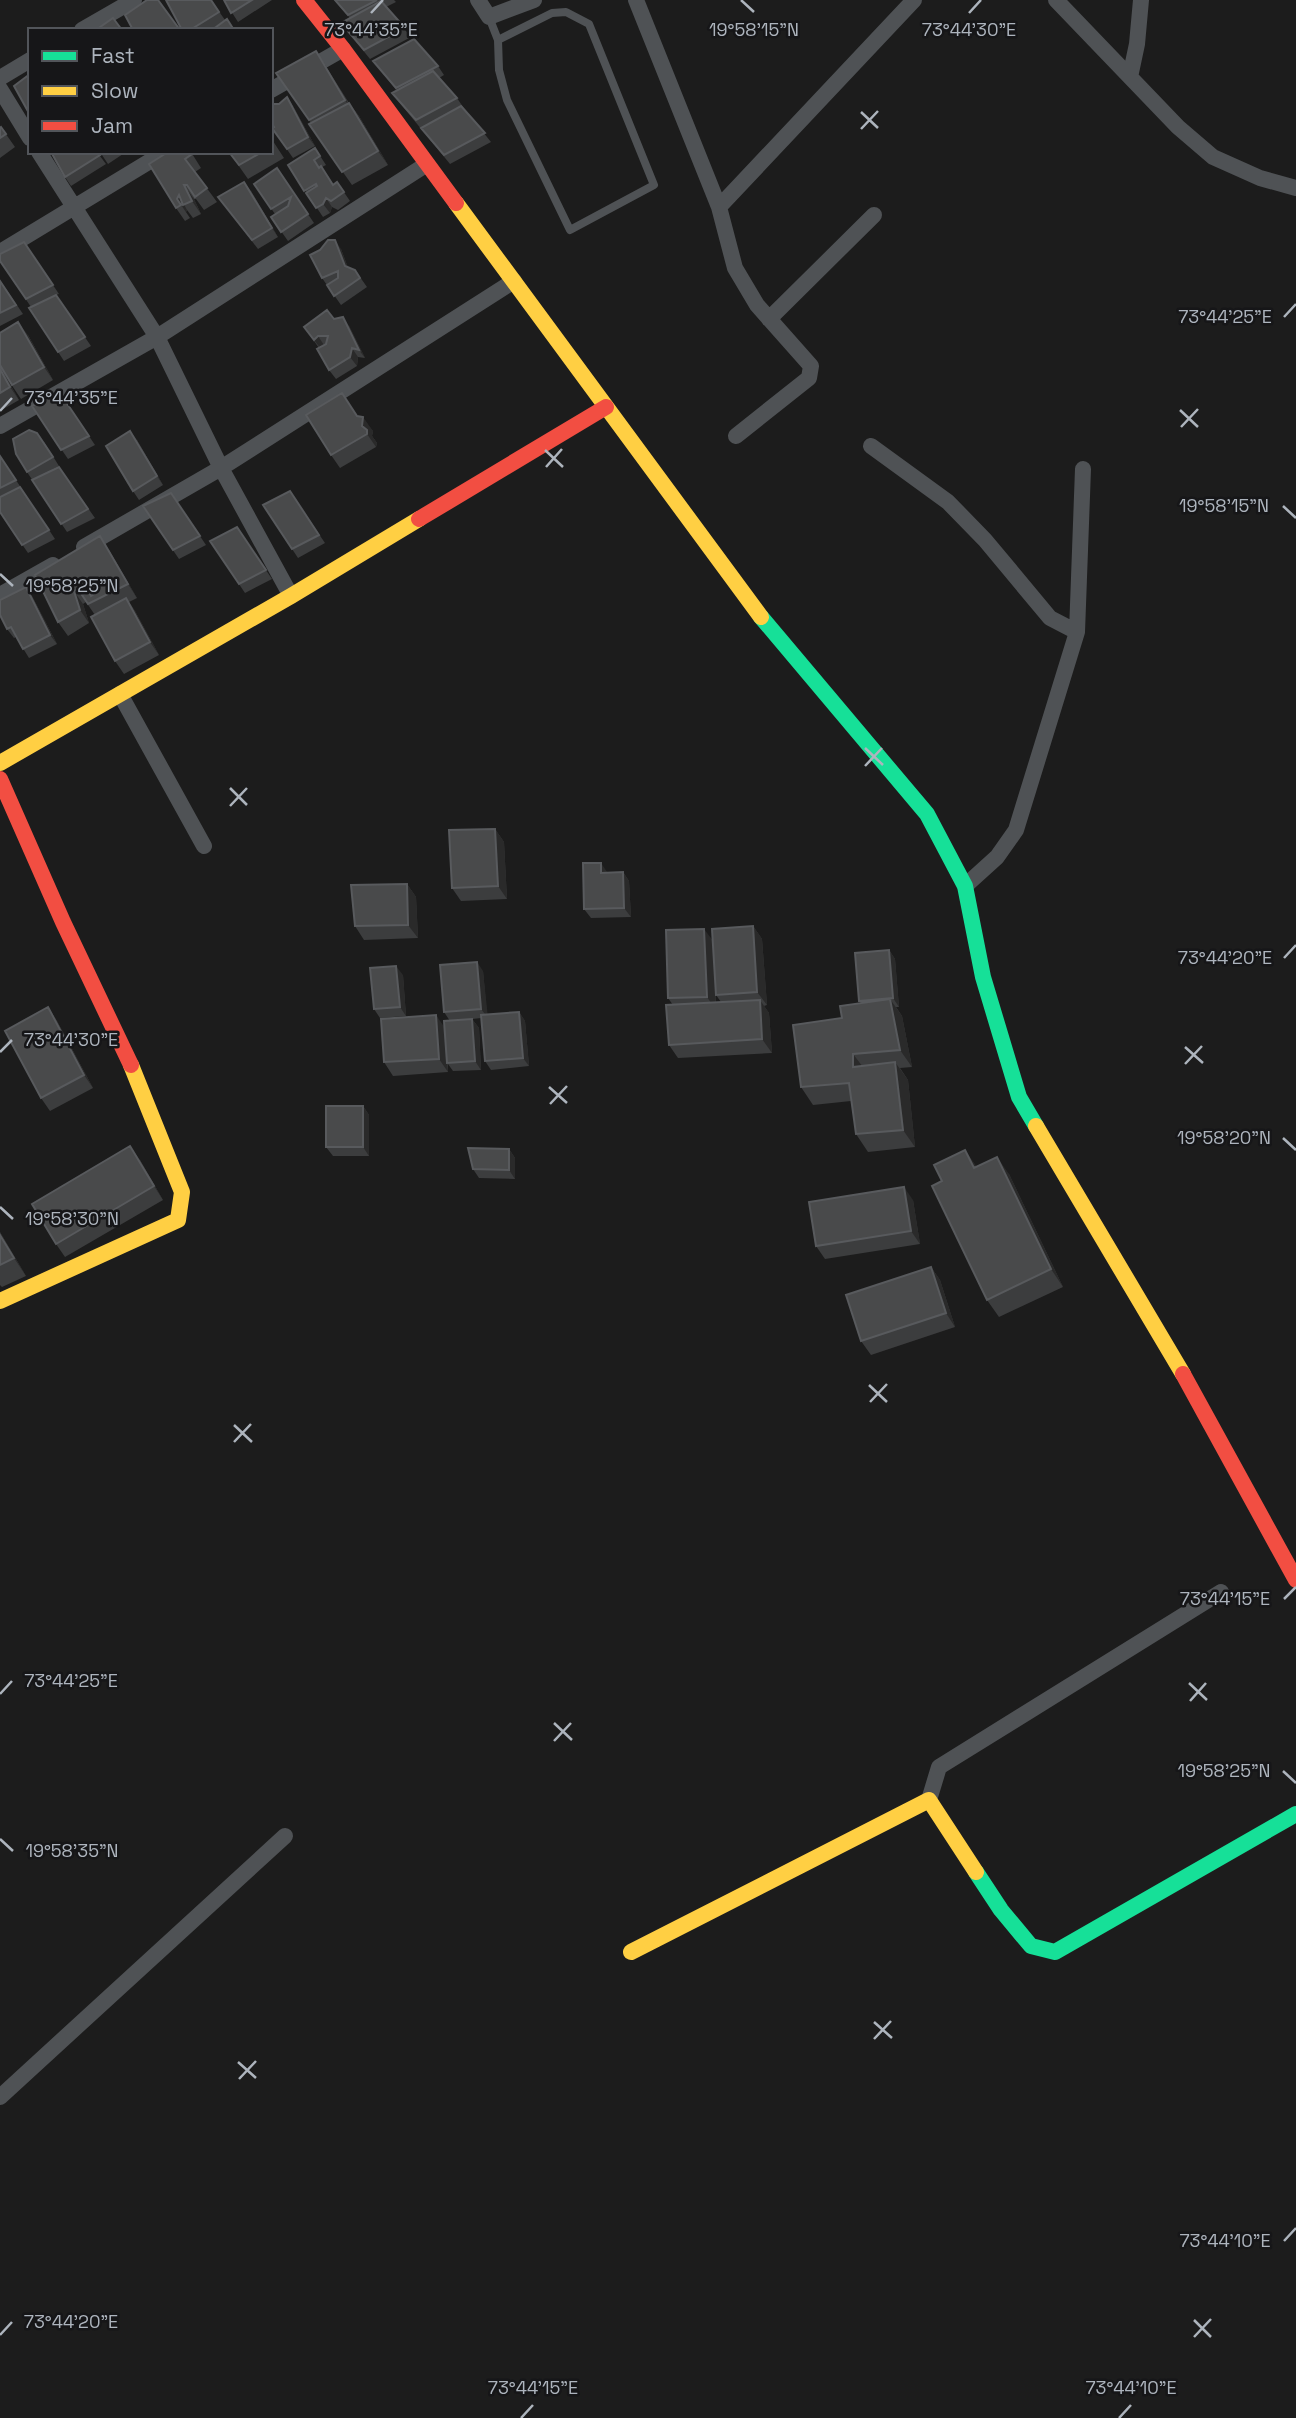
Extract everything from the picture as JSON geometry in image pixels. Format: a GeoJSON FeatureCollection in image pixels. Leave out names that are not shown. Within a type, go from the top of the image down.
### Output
{"type":"FeatureCollection","features":[{"type":"Feature","properties":{"kind":"street"},"geometry":{"type":"LineString","coordinates":[[85,28],[134,0]]}},
{"type":"Feature","properties":{"kind":"street"},"geometry":{"type":"LineString","coordinates":[[304,0],[343,49],[750,603],[927,814],[965,887],[983,977],[1018,1097],[1184,1375],[1296,1580]]}},
{"type":"Feature","properties":{"kind":"street"},"geometry":{"type":"LineString","coordinates":[[478,0],[489,18],[534,0]]}},
{"type":"Feature","properties":{"kind":"street"},"geometry":{"type":"LineString","coordinates":[[636,0],[719,207],[736,268],[757,305],[811,366],[809,378],[736,436]]}},
{"type":"Feature","properties":{"kind":"street"},"geometry":{"type":"LineString","coordinates":[[719,207],[914,0]]}},
{"type":"Feature","properties":{"kind":"street"},"geometry":{"type":"LineString","coordinates":[[1056,0],[1178,127],[1213,157],[1260,178],[1296,188]]}},
{"type":"Feature","properties":{"kind":"street"},"geometry":{"type":"LineString","coordinates":[[1130,77],[1137,44],[1141,0]]}},
{"type":"Feature","properties":{"kind":"street"},"geometry":{"type":"LineString","coordinates":[[273,89],[343,49]]}},
{"type":"Feature","properties":{"kind":"street"},"geometry":{"type":"LineString","coordinates":[[0,78],[28,61]]}},
{"type":"Feature","properties":{"kind":"street"},"geometry":{"type":"LineString","coordinates":[[0,89],[28,135]]}},
{"type":"Feature","properties":{"kind":"street"},"geometry":{"type":"LineString","coordinates":[[40,154],[157,337],[220,468],[290,596]]}},
{"type":"Feature","properties":{"kind":"street"},"geometry":{"type":"LineString","coordinates":[[0,252],[162,154]]}},
{"type":"Feature","properties":{"kind":"street"},"geometry":{"type":"LineString","coordinates":[[0,426],[157,337],[427,164]]}},
{"type":"Feature","properties":{"kind":"street"},"geometry":{"type":"LineString","coordinates":[[769,319],[874,215]]}},
{"type":"Feature","properties":{"kind":"street"},"geometry":{"type":"LineString","coordinates":[[0,595],[220,468],[514,281]]}},
{"type":"Feature","properties":{"kind":"street"},"geometry":{"type":"LineString","coordinates":[[0,763],[290,596],[606,407]]}},
{"type":"Feature","properties":{"kind":"street"},"geometry":{"type":"LineString","coordinates":[[871,446],[948,502],[985,540],[1051,618],[1077,632]]}},
{"type":"Feature","properties":{"kind":"street"},"geometry":{"type":"LineString","coordinates":[[965,887],[997,857],[1016,830],[1077,632],[1083,469]]}},
{"type":"Feature","properties":{"kind":"street"},"geometry":{"type":"LineString","coordinates":[[120,694],[204,846]]}},
{"type":"Feature","properties":{"kind":"street"},"geometry":{"type":"LineString","coordinates":[[0,779],[63,922],[142,1088],[182,1192],[178,1220],[0,1301]]}},
{"type":"Feature","properties":{"kind":"street"},"geometry":{"type":"LineString","coordinates":[[631,1952],[929,1800],[939,1767],[1221,1592]]}},
{"type":"Feature","properties":{"kind":"street"},"geometry":{"type":"LineString","coordinates":[[929,1800],[1001,1910],[1031,1946],[1055,1952],[1296,1814]]}},
{"type":"Feature","properties":{"kind":"street"},"geometry":{"type":"LineString","coordinates":[[0,2096],[285,1836]]}},
{"type":"Feature","properties":{"kind":"lane"},"geometry":{"type":"LineString","coordinates":[[489,18],[498,40],[499,71],[507,100],[570,230],[654,186],[589,24],[566,12],[552,13],[498,40]]}},
{"type":"Feature","properties":{"kind":"building"},"geometry":{"type":"Polygon","coordinates":[[[147,0],[158,0],[179,28],[132,28],[125,15],[147,0]]]}},
{"type":"Feature","properties":{"kind":"building"},"geometry":{"type":"Polygon","coordinates":[[[166,0],[211,0],[219,12],[193,28],[181,28],[166,0]]]}},
{"type":"Feature","properties":{"kind":"building"},"geometry":{"type":"Polygon","coordinates":[[[224,0],[252,0],[231,13],[224,0]]]}},
{"type":"Feature","properties":{"kind":"building"},"geometry":{"type":"Polygon","coordinates":[[[335,0],[377,0],[348,15],[335,0]]]}},
{"type":"Feature","properties":{"kind":"building"},"geometry":{"type":"Polygon","coordinates":[[[381,1],[405,28],[364,50],[341,23],[381,1]]]}},
{"type":"Feature","properties":{"kind":"building"},"geometry":{"type":"Polygon","coordinates":[[[113,18],[120,28],[99,28],[113,18]]]}},
{"type":"Feature","properties":{"kind":"building"},"geometry":{"type":"Polygon","coordinates":[[[227,19],[233,28],[215,28],[227,19]]]}},
{"type":"Feature","properties":{"kind":"building"},"geometry":{"type":"Polygon","coordinates":[[[414,39],[438,66],[396,88],[373,61],[414,39]]]}},
{"type":"Feature","properties":{"kind":"building"},"geometry":{"type":"Polygon","coordinates":[[[316,51],[345,100],[309,120],[276,73],[316,51]]]}},
{"type":"Feature","properties":{"kind":"building"},"geometry":{"type":"Polygon","coordinates":[[[433,71],[457,98],[416,120],[392,93],[433,71]]]}},
{"type":"Feature","properties":{"kind":"building"},"geometry":{"type":"Polygon","coordinates":[[[28,76],[28,111],[14,86],[28,76]]]}},
{"type":"Feature","properties":{"kind":"building"},"geometry":{"type":"Polygon","coordinates":[[[287,97],[308,137],[287,149],[273,129],[273,104],[279,104],[287,97]]]}},
{"type":"Feature","properties":{"kind":"building"},"geometry":{"type":"Polygon","coordinates":[[[349,103],[378,151],[342,172],[309,124],[349,103]]]}},
{"type":"Feature","properties":{"kind":"building"},"geometry":{"type":"Polygon","coordinates":[[[461,106],[485,133],[444,155],[421,128],[461,106]]]}},
{"type":"Feature","properties":{"kind":"building"},"geometry":{"type":"Polygon","coordinates":[[[0,128],[6,134],[0,138],[0,128]]]}},
{"type":"Feature","properties":{"kind":"building"},"geometry":{"type":"Polygon","coordinates":[[[315,148],[320,156],[314,160],[319,168],[321,166],[333,185],[337,182],[344,192],[331,201],[326,198],[323,204],[316,208],[306,193],[317,186],[316,184],[304,191],[288,165],[315,148]]]}},
{"type":"Feature","properties":{"kind":"building"},"geometry":{"type":"Polygon","coordinates":[[[52,154],[100,155],[65,177],[52,154]]]}},
{"type":"Feature","properties":{"kind":"building"},"geometry":{"type":"Polygon","coordinates":[[[165,154],[192,154],[185,159],[207,188],[195,197],[187,185],[184,185],[192,201],[183,205],[179,195],[177,199],[181,205],[176,208],[149,164],[165,154]]]}},
{"type":"Feature","properties":{"kind":"building"},"geometry":{"type":"Polygon","coordinates":[[[231,154],[258,154],[239,165],[231,154]]]}},
{"type":"Feature","properties":{"kind":"building"},"geometry":{"type":"Polygon","coordinates":[[[277,168],[308,214],[281,232],[271,217],[288,206],[291,197],[271,209],[254,184],[277,168]]]}},
{"type":"Feature","properties":{"kind":"building"},"geometry":{"type":"Polygon","coordinates":[[[244,182],[272,228],[252,240],[218,197],[244,182]]]}},
{"type":"Feature","properties":{"kind":"building"},"geometry":{"type":"Polygon","coordinates":[[[328,240],[335,240],[345,266],[355,270],[360,278],[334,296],[327,285],[338,278],[338,271],[322,278],[310,255],[320,250],[328,240]]]}},
{"type":"Feature","properties":{"kind":"building"},"geometry":{"type":"Polygon","coordinates":[[[24,242],[53,285],[26,299],[0,261],[0,254],[24,242]]]}},
{"type":"Feature","properties":{"kind":"building"},"geometry":{"type":"Polygon","coordinates":[[[0,281],[16,305],[0,313],[0,281]]]}},
{"type":"Feature","properties":{"kind":"building"},"geometry":{"type":"Polygon","coordinates":[[[56,295],[85,337],[58,352],[29,308],[56,295]]]}},
{"type":"Feature","properties":{"kind":"building"},"geometry":{"type":"Polygon","coordinates":[[[327,310],[334,319],[343,317],[359,350],[352,348],[350,357],[329,370],[317,349],[326,344],[328,336],[318,336],[314,340],[304,327],[327,310]]]}},
{"type":"Feature","properties":{"kind":"building"},"geometry":{"type":"Polygon","coordinates":[[[18,322],[44,367],[12,385],[0,365],[0,333],[18,322]]]}},
{"type":"Feature","properties":{"kind":"building"},"geometry":{"type":"Polygon","coordinates":[[[0,369],[10,387],[0,393],[0,369]]]}},
{"type":"Feature","properties":{"kind":"building"},"geometry":{"type":"Polygon","coordinates":[[[60,393],[89,436],[61,450],[32,406],[60,393]]]}},
{"type":"Feature","properties":{"kind":"building"},"geometry":{"type":"Polygon","coordinates":[[[342,393],[357,416],[363,417],[362,426],[367,430],[367,434],[331,455],[306,415],[342,393]]]}},
{"type":"Feature","properties":{"kind":"building"},"geometry":{"type":"Polygon","coordinates":[[[29,430],[37,433],[53,457],[27,472],[16,454],[13,439],[29,430]]]}},
{"type":"Feature","properties":{"kind":"building"},"geometry":{"type":"Polygon","coordinates":[[[130,431],[157,476],[133,491],[106,446],[130,431]]]}},
{"type":"Feature","properties":{"kind":"building"},"geometry":{"type":"Polygon","coordinates":[[[0,456],[16,480],[0,488],[0,456]]]}},
{"type":"Feature","properties":{"kind":"building"},"geometry":{"type":"Polygon","coordinates":[[[59,467],[88,509],[61,524],[32,480],[59,467]]]}},
{"type":"Feature","properties":{"kind":"building"},"geometry":{"type":"Polygon","coordinates":[[[20,487],[49,530],[22,545],[0,512],[0,497],[20,487]]]}},
{"type":"Feature","properties":{"kind":"building"},"geometry":{"type":"Polygon","coordinates":[[[290,491],[319,535],[292,549],[263,505],[290,491]]]}},
{"type":"Feature","properties":{"kind":"building"},"geometry":{"type":"Polygon","coordinates":[[[171,493],[200,536],[173,550],[143,506],[171,493]]]}},
{"type":"Feature","properties":{"kind":"building"},"geometry":{"type":"Polygon","coordinates":[[[237,527],[266,570],[239,584],[210,541],[237,527]]]}},
{"type":"Feature","properties":{"kind":"building"},"geometry":{"type":"Polygon","coordinates":[[[100,536],[128,584],[88,604],[82,595],[89,592],[91,596],[97,592],[98,583],[87,587],[85,584],[74,591],[80,610],[58,622],[35,575],[100,536]]]}},
{"type":"Feature","properties":{"kind":"building"},"geometry":{"type":"Polygon","coordinates":[[[26,587],[50,635],[23,649],[11,627],[7,629],[0,615],[0,600],[26,587]]]}},
{"type":"Feature","properties":{"kind":"building"},"geometry":{"type":"Polygon","coordinates":[[[126,598],[150,642],[115,661],[91,617],[126,598]]]}},
{"type":"Feature","properties":{"kind":"building"},"geometry":{"type":"Polygon","coordinates":[[[495,829],[498,886],[452,888],[449,830],[495,829]]]}},
{"type":"Feature","properties":{"kind":"building"},"geometry":{"type":"Polygon","coordinates":[[[583,863],[601,863],[601,873],[623,872],[624,908],[584,909],[583,863]]]}},
{"type":"Feature","properties":{"kind":"building"},"geometry":{"type":"Polygon","coordinates":[[[407,884],[408,925],[355,926],[351,885],[407,884]]]}},
{"type":"Feature","properties":{"kind":"building"},"geometry":{"type":"Polygon","coordinates":[[[753,926],[757,992],[716,995],[712,929],[753,926]]]}},
{"type":"Feature","properties":{"kind":"building"},"geometry":{"type":"Polygon","coordinates":[[[704,929],[707,997],[668,998],[666,930],[704,929]]]}},
{"type":"Feature","properties":{"kind":"building"},"geometry":{"type":"Polygon","coordinates":[[[889,950],[893,998],[859,1001],[855,953],[889,950]]]}},
{"type":"Feature","properties":{"kind":"building"},"geometry":{"type":"Polygon","coordinates":[[[477,962],[481,1009],[444,1012],[440,965],[477,962]]]}},
{"type":"Feature","properties":{"kind":"building"},"geometry":{"type":"Polygon","coordinates":[[[396,966],[400,1007],[374,1009],[370,968],[396,966]]]}},
{"type":"Feature","properties":{"kind":"building"},"geometry":{"type":"Polygon","coordinates":[[[890,999],[900,1050],[853,1054],[853,1067],[895,1062],[903,1130],[856,1134],[849,1083],[801,1087],[793,1025],[842,1018],[840,1006],[890,999]]]}},
{"type":"Feature","properties":{"kind":"building"},"geometry":{"type":"Polygon","coordinates":[[[760,1000],[762,1039],[669,1045],[666,1005],[760,1000]]]}},
{"type":"Feature","properties":{"kind":"building"},"geometry":{"type":"Polygon","coordinates":[[[48,1007],[84,1075],[41,1098],[5,1031],[48,1007]]]}},
{"type":"Feature","properties":{"kind":"building"},"geometry":{"type":"Polygon","coordinates":[[[519,1012],[523,1058],[485,1061],[481,1015],[519,1012]]]}},
{"type":"Feature","properties":{"kind":"building"},"geometry":{"type":"Polygon","coordinates":[[[436,1015],[439,1059],[384,1062],[381,1019],[436,1015]]]}},
{"type":"Feature","properties":{"kind":"building"},"geometry":{"type":"Polygon","coordinates":[[[472,1019],[475,1061],[447,1063],[444,1021],[472,1019]]]}},
{"type":"Feature","properties":{"kind":"building"},"geometry":{"type":"Polygon","coordinates":[[[326,1106],[363,1106],[363,1147],[326,1147],[326,1106]]]}},
{"type":"Feature","properties":{"kind":"building"},"geometry":{"type":"Polygon","coordinates":[[[130,1146],[154,1186],[56,1244],[32,1204],[130,1146]]]}},
{"type":"Feature","properties":{"kind":"building"},"geometry":{"type":"Polygon","coordinates":[[[468,1148],[509,1149],[509,1170],[473,1169],[468,1148]]]}},
{"type":"Feature","properties":{"kind":"building"},"geometry":{"type":"Polygon","coordinates":[[[965,1150],[974,1168],[997,1157],[1051,1269],[987,1300],[932,1186],[942,1181],[934,1165],[965,1150]]]}},
{"type":"Feature","properties":{"kind":"building"},"geometry":{"type":"Polygon","coordinates":[[[904,1187],[911,1231],[816,1246],[809,1202],[904,1187]]]}},
{"type":"Feature","properties":{"kind":"building"},"geometry":{"type":"Polygon","coordinates":[[[0,1235],[14,1258],[0,1265],[0,1235]]]}},
{"type":"Feature","properties":{"kind":"building"},"geometry":{"type":"Polygon","coordinates":[[[931,1267],[946,1313],[861,1341],[846,1295],[931,1267]]]}},
{"type":"Feature","properties":{"kind":"traffic: fast"},"geometry":{"type":"LineString","coordinates":[[761,617],[927,814],[965,886],[983,977],[1019,1097],[1036,1126]]}},
{"type":"Feature","properties":{"kind":"traffic: fast"},"geometry":{"type":"LineString","coordinates":[[976,1872],[1001,1910],[1031,1946],[1055,1952],[1296,1814]]}},
{"type":"Feature","properties":{"kind":"traffic: slow"},"geometry":{"type":"LineString","coordinates":[[456,203],[761,617]]}},
{"type":"Feature","properties":{"kind":"traffic: slow"},"geometry":{"type":"LineString","coordinates":[[0,763],[291,596],[419,519]]}},
{"type":"Feature","properties":{"kind":"traffic: slow"},"geometry":{"type":"LineString","coordinates":[[0,1301],[178,1220],[182,1192],[131,1065]]}},
{"type":"Feature","properties":{"kind":"traffic: slow"},"geometry":{"type":"LineString","coordinates":[[1036,1126],[1183,1374]]}},
{"type":"Feature","properties":{"kind":"traffic: slow"},"geometry":{"type":"LineString","coordinates":[[631,1952],[929,1800],[976,1872]]}},
{"type":"Feature","properties":{"kind":"traffic: jam"},"geometry":{"type":"LineString","coordinates":[[304,0],[456,203]]}},
{"type":"Feature","properties":{"kind":"traffic: jam"},"geometry":{"type":"LineString","coordinates":[[419,519],[606,407]]}},
{"type":"Feature","properties":{"kind":"traffic: jam"},"geometry":{"type":"LineString","coordinates":[[0,779],[63,922],[131,1065]]}},
{"type":"Feature","properties":{"kind":"traffic: jam"},"geometry":{"type":"LineString","coordinates":[[1183,1374],[1296,1580]]}}]}
